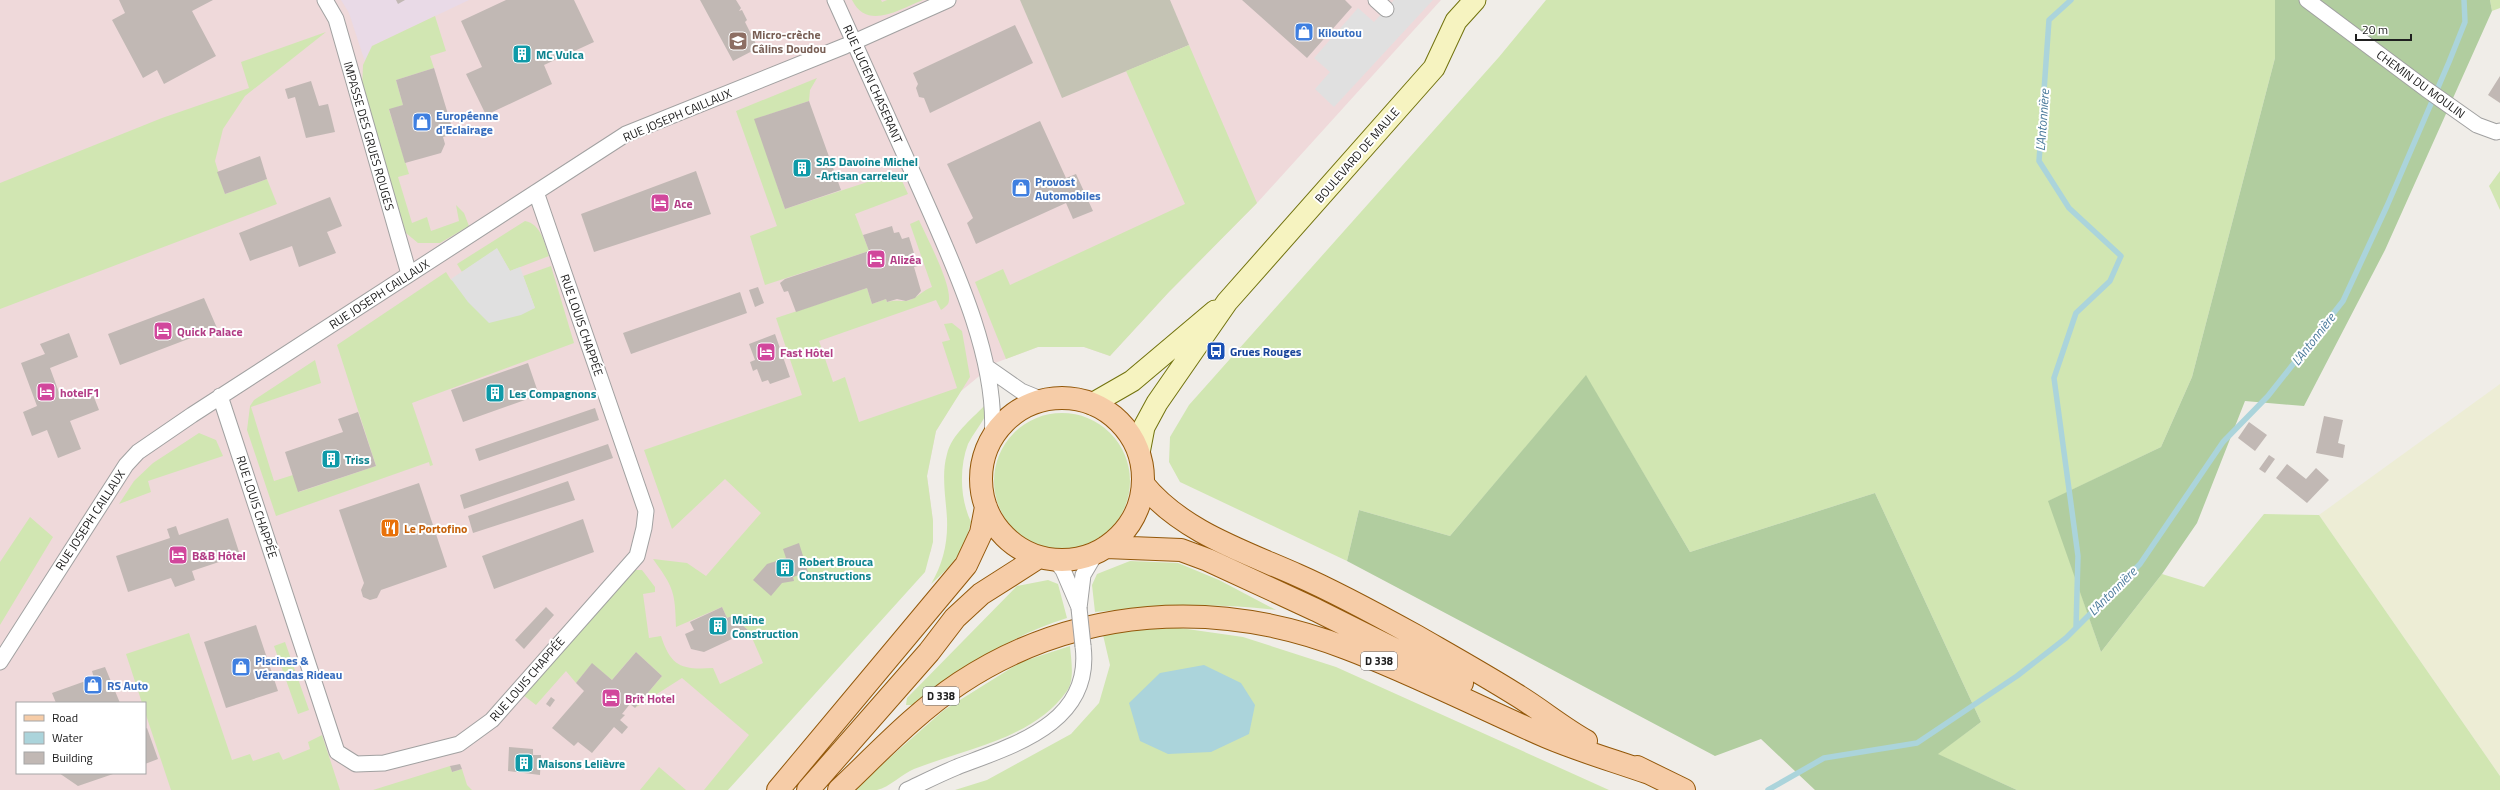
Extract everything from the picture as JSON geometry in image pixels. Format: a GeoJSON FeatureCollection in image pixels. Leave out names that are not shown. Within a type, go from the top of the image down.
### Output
{"type":"FeatureCollection","features":[{"type":"Feature","properties":{"kind":"main road","name":"BOULEVARD DE MAULE"},"geometry":{"type":"LineString","coordinates":[[1139,453],[1144,426],[1157,403],[1227,302],[1434,68],[1456,21],[1475,0]]}},
{"type":"Feature","properties":{"kind":"main road","name":"BOULEVARD DE MAULE"},"geometry":{"type":"LineString","coordinates":[[1092,404],[1132,381],[1203,319],[1227,302]]}},
{"type":"Feature","properties":{"kind":"main road"},"geometry":{"type":"LineString","coordinates":[[1068,398],[1092,404],[1117,420],[1130,435],[1139,453],[1143,484],[1140,502],[1132,520],[1121,535],[1101,550],[1071,560],[1047,559],[1019,548],[1007,539],[997,527],[986,507],[982,492],[982,468],[992,438],[1001,425],[1014,414],[1042,400],[1068,398]]}},
{"type":"Feature","properties":{"kind":"main road","name":"D 338"},"geometry":{"type":"LineString","coordinates":[[1143,484],[1157,502],[1199,529],[1252,557],[1298,575],[1415,636],[1517,695],[1570,732],[1684,790]]}},
{"type":"Feature","properties":{"kind":"main road"},"geometry":{"type":"LineString","coordinates":[[778,790],[966,565],[981,534],[986,507]]}},
{"type":"Feature","properties":{"kind":"main road","name":"D 338"},"geometry":{"type":"LineString","coordinates":[[1101,550],[1181,550],[1208,560],[1316,610],[1536,720],[1570,732]]}},
{"type":"Feature","properties":{"kind":"main road"},"geometry":{"type":"LineString","coordinates":[[808,790],[929,652],[955,618],[981,594],[1047,559]]}},
{"type":"Feature","properties":{"kind":"main road","name":"D 338"},"geometry":{"type":"LineString","coordinates":[[839,790],[924,710],[961,682],[1001,659],[1027,646],[1094,625],[1121,620],[1160,617],[1231,618],[1301,633],[1353,651],[1550,738],[1649,773]]}},
{"type":"Feature","properties":{"kind":"street","name":"IMPASSE DES GRUES ROUGES"},"geometry":{"type":"LineString","coordinates":[[325,0],[336,20],[409,274]]}},
{"type":"Feature","properties":{"kind":"street","name":"RUE LUCIEN CHASERANT"},"geometry":{"type":"LineString","coordinates":[[835,0],[958,276],[988,368],[994,413],[992,438]]}},
{"type":"Feature","properties":{"kind":"street","name":"RUE JOSEPH CAILLAUX"},"geometry":{"type":"LineString","coordinates":[[0,662],[126,465],[138,452],[220,396],[626,134],[854,42],[948,0]]}},
{"type":"Feature","properties":{"kind":"street","name":"CHEMIN DU MOULIN"},"geometry":{"type":"LineString","coordinates":[[2307,0],[2426,89],[2477,125],[2496,132],[2500,130]]}},
{"type":"Feature","properties":{"kind":"street","name":"RUE LOUIS CHAPPÉE"},"geometry":{"type":"LineString","coordinates":[[220,396],[337,752],[356,764],[384,763],[459,744],[474,735],[492,720],[637,556],[644,528],[646,511],[536,192]]}},
{"type":"Feature","properties":{"kind":"street"},"geometry":{"type":"LineString","coordinates":[[988,368],[1022,391],[1042,400]]}},
{"type":"Feature","properties":{"kind":"street"},"geometry":{"type":"LineString","coordinates":[[907,790],[944,772],[1015,745],[1044,728],[1073,701],[1086,664],[1079,608],[1083,575],[1101,550]]}},
{"type":"Feature","properties":{"kind":"street"},"geometry":{"type":"LineString","coordinates":[[1047,559],[1063,570],[1079,608]]}},
{"type":"Feature","properties":{"kind":"shaded area"},"geometry":{"type":"Polygon","coordinates":[[[0,0],[1441,0],[1257,203],[1168,293],[1110,356],[1084,347],[1038,347],[995,363],[960,392],[936,431],[927,476],[933,521],[931,551],[727,790],[0,790],[0,0]]]}},
{"type":"Feature","properties":{"kind":"shaded area"},"geometry":{"type":"Polygon","coordinates":[[[341,0],[469,0],[372,46],[365,62],[349,13],[341,0]]]}},
{"type":"Feature","properties":{"kind":"shaded area"},"geometry":{"type":"Polygon","coordinates":[[[1020,0],[1170,0],[1189,45],[1062,98],[1020,0]]]}},
{"type":"Feature","properties":{"kind":"shaded area"},"geometry":{"type":"Polygon","coordinates":[[[1394,0],[1433,0],[1334,107],[1315,89],[1330,72],[1314,58],[1358,8],[1374,22],[1394,0]]]}},
{"type":"Feature","properties":{"kind":"shaded area"},"geometry":{"type":"Polygon","coordinates":[[[497,248],[510,271],[520,267],[535,308],[521,315],[489,323],[468,302],[451,279],[497,248]]]}},
{"type":"Feature","properties":{"kind":"green space"},"geometry":{"type":"Polygon","coordinates":[[[852,0],[881,0],[882,2],[887,0],[923,0],[894,12],[875,16],[866,14],[858,9],[852,0]]]}},
{"type":"Feature","properties":{"kind":"green space"},"geometry":{"type":"Polygon","coordinates":[[[1546,0],[2275,0],[2275,58],[2192,377],[2161,447],[2049,501],[2101,652],[2162,574],[2204,587],[2264,514],[2319,515],[2500,776],[2500,790],[2017,790],[1937,754],[1981,722],[1875,493],[1690,552],[1586,376],[1450,536],[1359,510],[1347,561],[1180,482],[1169,462],[1170,437],[1189,405],[1499,57],[1546,0]]]}},
{"type":"Feature","properties":{"kind":"green space"},"geometry":{"type":"Polygon","coordinates":[[[2275,0],[2490,0],[2492,11],[2385,250],[2304,406],[2245,401],[2197,523],[2162,574],[2101,652],[2048,501],[2161,447],[2192,377],[2275,58],[2275,0]]]}},
{"type":"Feature","properties":{"kind":"green space"},"geometry":{"type":"Polygon","coordinates":[[[2490,0],[2500,0],[2500,8],[2492,11],[2490,0]]]}},
{"type":"Feature","properties":{"kind":"green space"},"geometry":{"type":"Polygon","coordinates":[[[435,16],[446,51],[430,56],[434,68],[396,80],[403,105],[389,110],[409,174],[398,177],[412,223],[427,217],[431,231],[459,221],[456,205],[464,213],[469,226],[440,243],[418,243],[406,233],[362,88],[363,65],[372,46],[435,16]]]}},
{"type":"Feature","properties":{"kind":"green space"},"geometry":{"type":"Polygon","coordinates":[[[326,32],[245,96],[223,129],[215,161],[225,194],[267,179],[277,204],[0,309],[0,183],[162,118],[249,88],[241,62],[326,32]]]}},
{"type":"Feature","properties":{"kind":"green space"},"geometry":{"type":"Polygon","coordinates":[[[1189,45],[1257,203],[1168,293],[1110,356],[1084,347],[1038,347],[1006,359],[975,282],[1003,269],[1010,285],[1185,204],[1126,71],[1189,45]]]}},
{"type":"Feature","properties":{"kind":"green space"},"geometry":{"type":"Polygon","coordinates":[[[817,78],[810,90],[809,101],[755,119],[785,209],[898,172],[908,194],[855,214],[869,251],[765,285],[750,236],[777,226],[736,111],[817,78]]]}},
{"type":"Feature","properties":{"kind":"green space"},"geometry":{"type":"Polygon","coordinates":[[[2500,171],[2500,210],[2489,186],[2500,171]]]}},
{"type":"Feature","properties":{"kind":"green space"},"geometry":{"type":"Polygon","coordinates":[[[919,220],[944,275],[949,297],[948,304],[941,310],[936,300],[819,341],[833,382],[845,377],[859,422],[957,388],[942,342],[950,340],[944,324],[952,323],[962,331],[970,377],[936,431],[927,476],[933,521],[933,542],[925,572],[728,790],[704,790],[749,735],[682,678],[635,708],[662,676],[636,652],[612,680],[592,664],[576,683],[566,671],[536,705],[523,695],[634,570],[642,570],[655,587],[655,592],[643,594],[649,638],[661,636],[669,654],[679,664],[693,668],[713,668],[720,684],[763,663],[749,631],[732,616],[727,618],[722,607],[676,627],[675,606],[672,591],[653,559],[687,563],[706,576],[761,513],[725,479],[672,529],[644,450],[802,395],[776,318],[867,288],[872,304],[886,299],[887,302],[906,301],[916,297],[932,287],[910,224],[919,220]]]}},
{"type":"Feature","properties":{"kind":"green space"},"geometry":{"type":"Polygon","coordinates":[[[525,221],[535,226],[541,234],[549,256],[510,271],[497,249],[462,272],[457,264],[525,221]]]}},
{"type":"Feature","properties":{"kind":"green space"},"geometry":{"type":"Polygon","coordinates":[[[551,266],[574,343],[412,403],[433,465],[430,466],[429,462],[276,516],[247,430],[250,406],[254,400],[315,360],[321,383],[251,407],[274,481],[293,475],[299,492],[376,466],[337,345],[446,272],[451,280],[535,308],[523,276],[551,266]]]}},
{"type":"Feature","properties":{"kind":"green space"},"geometry":{"type":"Polygon","coordinates":[[[1586,375],[1690,552],[1875,493],[1981,722],[1938,754],[2017,790],[1815,790],[1761,739],[1715,756],[1347,561],[1359,510],[1450,536],[1586,375]]]}},
{"type":"Feature","properties":{"kind":"green space"},"geometry":{"type":"Polygon","coordinates":[[[2500,384],[2500,776],[2319,515],[2500,384]]]}},
{"type":"Feature","properties":{"kind":"green space"},"geometry":{"type":"Polygon","coordinates":[[[984,406],[986,415],[968,444],[963,463],[963,494],[967,513],[971,522],[965,541],[957,556],[946,570],[931,584],[942,561],[946,544],[947,519],[944,470],[949,447],[957,434],[984,406]]]}},
{"type":"Feature","properties":{"kind":"green space"},"geometry":{"type":"Polygon","coordinates":[[[1055,413],[1069,413],[1094,421],[1105,428],[1115,438],[1125,455],[1129,468],[1129,494],[1125,507],[1115,524],[1105,534],[1082,546],[1069,549],[1055,549],[1030,541],[1019,534],[1009,524],[997,501],[994,488],[994,474],[1002,449],[1009,438],[1019,428],[1042,416],[1055,413]]]}},
{"type":"Feature","properties":{"kind":"green space"},"geometry":{"type":"Polygon","coordinates":[[[199,433],[216,440],[223,456],[148,481],[151,492],[119,504],[134,481],[153,463],[199,433]]]}},
{"type":"Feature","properties":{"kind":"green space"},"geometry":{"type":"Polygon","coordinates":[[[30,517],[53,537],[0,625],[0,562],[30,517]]]}},
{"type":"Feature","properties":{"kind":"green space"},"geometry":{"type":"Polygon","coordinates":[[[1130,561],[1178,563],[1219,580],[1276,610],[1230,606],[1186,606],[1095,612],[1092,585],[1097,574],[1130,561]]]}},
{"type":"Feature","properties":{"kind":"green space"},"geometry":{"type":"Polygon","coordinates":[[[1048,580],[1058,584],[1067,618],[1046,625],[1006,644],[969,666],[916,705],[906,705],[907,698],[1017,586],[1048,580]]]}},
{"type":"Feature","properties":{"kind":"green space"},"geometry":{"type":"Polygon","coordinates":[[[1159,625],[1243,637],[1336,667],[1609,790],[955,790],[987,780],[1071,734],[1099,703],[1110,665],[1103,635],[1159,625]]]}},
{"type":"Feature","properties":{"kind":"green space"},"geometry":{"type":"Polygon","coordinates":[[[189,633],[232,760],[250,754],[253,761],[279,752],[283,760],[310,749],[308,742],[322,735],[340,790],[171,790],[146,715],[146,702],[142,702],[126,654],[189,633]]]}},
{"type":"Feature","properties":{"kind":"green space"},"geometry":{"type":"Polygon","coordinates":[[[285,642],[309,710],[298,714],[274,646],[285,642]]]}},
{"type":"Feature","properties":{"kind":"green space"},"geometry":{"type":"Polygon","coordinates":[[[1070,646],[1072,675],[1067,691],[1053,707],[1036,721],[1017,732],[997,740],[914,769],[877,790],[853,790],[944,710],[1021,662],[1070,646]]]}},
{"type":"Feature","properties":{"kind":"green space"},"geometry":{"type":"Polygon","coordinates":[[[450,766],[452,772],[462,769],[467,785],[472,790],[373,790],[450,766]]]}},
{"type":"Feature","properties":{"kind":"green space"},"geometry":{"type":"Polygon","coordinates":[[[659,767],[686,790],[640,790],[659,767]]]}},
{"type":"Feature","properties":{"kind":"water"},"geometry":{"type":"Polygon","coordinates":[[[1204,665],[1241,683],[1255,705],[1249,734],[1211,752],[1168,754],[1140,741],[1129,703],[1160,673],[1204,665]]]}},
{"type":"Feature","properties":{"kind":"building"},"geometry":{"type":"Polygon","coordinates":[[[119,0],[213,0],[192,11],[216,56],[164,84],[157,70],[143,78],[112,20],[125,13],[119,0]]]}},
{"type":"Feature","properties":{"kind":"building"},"geometry":{"type":"Polygon","coordinates":[[[396,0],[405,0],[398,4],[396,0]]]}},
{"type":"Feature","properties":{"kind":"building","name":"MC Vulca"},"geometry":{"type":"Polygon","coordinates":[[[506,0],[574,0],[594,42],[544,65],[552,84],[486,115],[466,74],[482,67],[461,21],[506,0]]]}},
{"type":"Feature","properties":{"kind":"building"},"geometry":{"type":"Polygon","coordinates":[[[700,0],[736,0],[741,8],[739,11],[742,10],[747,20],[745,22],[758,48],[733,61],[700,0]]]}},
{"type":"Feature","properties":{"kind":"building","name":"Kiloutou"},"geometry":{"type":"Polygon","coordinates":[[[1242,0],[1345,0],[1352,7],[1307,58],[1242,0]]]}},
{"type":"Feature","properties":{"kind":"building"},"geometry":{"type":"Polygon","coordinates":[[[1015,25],[1033,63],[930,113],[924,98],[919,97],[916,88],[918,84],[913,73],[1015,25]]]}},
{"type":"Feature","properties":{"kind":"building","name":"Européenne d'Eclairage"},"geometry":{"type":"Polygon","coordinates":[[[434,68],[454,134],[443,137],[445,144],[441,153],[405,163],[389,109],[403,105],[396,80],[434,68]]]}},
{"type":"Feature","properties":{"kind":"building"},"geometry":{"type":"Polygon","coordinates":[[[2500,76],[2500,103],[2488,95],[2500,76]]]}},
{"type":"Feature","properties":{"kind":"building"},"geometry":{"type":"Polygon","coordinates":[[[311,81],[319,106],[328,104],[335,132],[306,138],[295,97],[288,99],[285,89],[311,81]]]}},
{"type":"Feature","properties":{"kind":"building","name":"SAS Davoine Michel -Artisan carreleur"},"geometry":{"type":"Polygon","coordinates":[[[809,101],[841,190],[785,209],[754,119],[809,101]]]}},
{"type":"Feature","properties":{"kind":"building","name":"Provost Automobiles"},"geometry":{"type":"Polygon","coordinates":[[[1040,121],[1066,178],[1076,174],[1093,211],[1073,219],[1066,203],[976,244],[967,223],[973,218],[947,164],[1040,121]]]}},
{"type":"Feature","properties":{"kind":"building"},"geometry":{"type":"Polygon","coordinates":[[[260,156],[267,179],[225,194],[217,172],[260,156]]]}},
{"type":"Feature","properties":{"kind":"building","name":"Ace"},"geometry":{"type":"Polygon","coordinates":[[[696,171],[711,214],[594,252],[581,214],[696,171]]]}},
{"type":"Feature","properties":{"kind":"building"},"geometry":{"type":"Polygon","coordinates":[[[330,197],[342,226],[327,232],[336,253],[299,267],[292,246],[250,261],[239,233],[330,197]]]}},
{"type":"Feature","properties":{"kind":"building","name":"Alizéa"},"geometry":{"type":"Polygon","coordinates":[[[892,226],[894,233],[899,232],[902,239],[909,237],[918,266],[914,267],[921,291],[915,298],[906,301],[897,299],[887,302],[886,299],[872,304],[867,288],[796,312],[788,291],[784,292],[780,283],[785,279],[869,251],[863,235],[892,226]]]}},
{"type":"Feature","properties":{"kind":"building"},"geometry":{"type":"Polygon","coordinates":[[[758,287],[764,303],[755,307],[749,290],[758,287]]]}},
{"type":"Feature","properties":{"kind":"building"},"geometry":{"type":"Polygon","coordinates":[[[740,292],[747,313],[631,354],[623,333],[740,292]]]}},
{"type":"Feature","properties":{"kind":"building","name":"Quick Palace"},"geometry":{"type":"Polygon","coordinates":[[[204,298],[217,328],[120,365],[108,334],[204,298]]]}},
{"type":"Feature","properties":{"kind":"building","name":"hotelF1"},"geometry":{"type":"Polygon","coordinates":[[[69,333],[78,357],[50,368],[61,398],[90,387],[99,410],[70,421],[81,449],[58,458],[47,430],[32,436],[23,412],[37,406],[21,363],[45,354],[40,344],[69,333]]]}},
{"type":"Feature","properties":{"kind":"building","name":"Fast Hôtel"},"geometry":{"type":"Polygon","coordinates":[[[775,334],[790,377],[770,384],[768,380],[762,382],[757,369],[753,371],[750,362],[755,360],[749,344],[775,334]]]}},
{"type":"Feature","properties":{"kind":"building","name":"Les Compagnons"},"geometry":{"type":"Polygon","coordinates":[[[528,363],[539,395],[463,422],[451,390],[528,363]]]}},
{"type":"Feature","properties":{"kind":"building"},"geometry":{"type":"Polygon","coordinates":[[[595,408],[599,420],[479,461],[475,449],[595,408]]]}},
{"type":"Feature","properties":{"kind":"building","name":"Triss"},"geometry":{"type":"Polygon","coordinates":[[[358,412],[376,466],[298,492],[285,452],[343,432],[338,419],[358,412]]]}},
{"type":"Feature","properties":{"kind":"building"},"geometry":{"type":"Polygon","coordinates":[[[2324,416],[2343,420],[2338,443],[2345,445],[2343,458],[2316,453],[2324,416]]]}},
{"type":"Feature","properties":{"kind":"building"},"geometry":{"type":"Polygon","coordinates":[[[2249,422],[2267,435],[2255,451],[2238,438],[2249,422]]]}},
{"type":"Feature","properties":{"kind":"building"},"geometry":{"type":"Polygon","coordinates":[[[608,444],[613,458],[464,509],[460,495],[608,444]]]}},
{"type":"Feature","properties":{"kind":"building"},"geometry":{"type":"Polygon","coordinates":[[[2269,455],[2275,459],[2265,473],[2259,469],[2269,455]]]}},
{"type":"Feature","properties":{"kind":"building"},"geometry":{"type":"Polygon","coordinates":[[[2287,464],[2306,479],[2316,468],[2329,480],[2307,503],[2276,478],[2287,464]]]}},
{"type":"Feature","properties":{"kind":"building"},"geometry":{"type":"Polygon","coordinates":[[[568,481],[575,500],[473,533],[468,516],[568,481]]]}},
{"type":"Feature","properties":{"kind":"building","name":"Le Portofino"},"geometry":{"type":"Polygon","coordinates":[[[419,483],[447,567],[381,590],[377,598],[370,600],[363,597],[361,590],[364,583],[339,510],[419,483]]]}},
{"type":"Feature","properties":{"kind":"building","name":"B&B Hôtel"},"geometry":{"type":"Polygon","coordinates":[[[228,518],[240,555],[192,571],[195,580],[175,587],[171,578],[128,592],[116,556],[170,538],[167,529],[176,526],[179,535],[228,518]]]}},
{"type":"Feature","properties":{"kind":"building"},"geometry":{"type":"Polygon","coordinates":[[[583,519],[594,552],[494,589],[482,556],[583,519]]]}},
{"type":"Feature","properties":{"kind":"building","name":"Robert Brouca Constructions"},"geometry":{"type":"Polygon","coordinates":[[[799,543],[808,572],[793,577],[794,581],[782,583],[771,596],[753,580],[767,564],[786,558],[783,549],[799,543]]]}},
{"type":"Feature","properties":{"kind":"building"},"geometry":{"type":"Polygon","coordinates":[[[546,607],[554,615],[524,649],[515,640],[546,607]]]}},
{"type":"Feature","properties":{"kind":"building","name":"Maine Construction"},"geometry":{"type":"Polygon","coordinates":[[[722,607],[727,618],[732,616],[749,631],[704,652],[691,649],[685,634],[694,630],[690,622],[722,607]]]}},
{"type":"Feature","properties":{"kind":"building","name":"Piscines & Vérandas Rideau"},"geometry":{"type":"Polygon","coordinates":[[[256,625],[278,691],[226,708],[204,642],[256,625]]]}},
{"type":"Feature","properties":{"kind":"building","name":"Brit Hotel"},"geometry":{"type":"Polygon","coordinates":[[[636,652],[662,676],[635,708],[630,704],[622,714],[625,715],[620,720],[628,727],[622,734],[614,727],[592,753],[578,742],[574,746],[552,728],[584,691],[576,683],[592,663],[612,680],[636,652]]]}},
{"type":"Feature","properties":{"kind":"building","name":"RS Auto"},"geometry":{"type":"Polygon","coordinates":[[[105,667],[120,702],[56,702],[52,693],[94,678],[92,671],[105,667]]]}},
{"type":"Feature","properties":{"kind":"building"},"geometry":{"type":"Polygon","coordinates":[[[551,697],[555,700],[550,707],[546,704],[551,697]]]}},
{"type":"Feature","properties":{"kind":"building"},"geometry":{"type":"Polygon","coordinates":[[[146,728],[158,759],[146,764],[146,728]]]}},
{"type":"Feature","properties":{"kind":"building","name":"Maisons Lelièvre"},"geometry":{"type":"Polygon","coordinates":[[[509,747],[533,749],[533,755],[541,755],[540,775],[508,771],[509,747]]]}},
{"type":"Feature","properties":{"kind":"building"},"geometry":{"type":"Polygon","coordinates":[[[460,764],[462,769],[452,772],[450,766],[460,764]]]}},
{"type":"Feature","properties":{"kind":"building"},"geometry":{"type":"Polygon","coordinates":[[[60,774],[113,774],[78,786],[60,774]]]}},
{"type":"Feature","properties":{"kind":"waterway","name":"L'Antonnière"},"geometry":{"type":"LineString","coordinates":[[2071,0],[2049,20],[2039,161],[2069,208],[2121,256],[2110,281],[2076,313],[2054,378],[2078,556],[2076,627]]}},
{"type":"Feature","properties":{"kind":"waterway","name":"L'Antonnière"},"geometry":{"type":"LineString","coordinates":[[1768,790],[1824,758],[1917,743],[2017,676],[2066,638],[2140,564],[2223,442],[2268,396],[2343,301],[2387,206],[2449,62],[2465,22],[2464,0]]}},
{"type":"Feature","properties":{"kind":"place","name":"Kiloutou"},"geometry":{"type":"Point","coordinates":[1304,32]}},
{"type":"Feature","properties":{"kind":"place","name":"Micro-crèche Câlins Doudou"},"geometry":{"type":"Point","coordinates":[738,41]}},
{"type":"Feature","properties":{"kind":"place","name":"MC Vulca"},"geometry":{"type":"Point","coordinates":[522,54]}},
{"type":"Feature","properties":{"kind":"place","name":"Européenne d'Eclairage"},"geometry":{"type":"Point","coordinates":[422,122]}},
{"type":"Feature","properties":{"kind":"place","name":"SAS Davoine Michel -Artisan carreleur"},"geometry":{"type":"Point","coordinates":[802,168]}},
{"type":"Feature","properties":{"kind":"place","name":"Provost Automobiles"},"geometry":{"type":"Point","coordinates":[1021,188]}},
{"type":"Feature","properties":{"kind":"place","name":"Ace"},"geometry":{"type":"Point","coordinates":[660,203]}},
{"type":"Feature","properties":{"kind":"place","name":"Alizéa"},"geometry":{"type":"Point","coordinates":[876,259]}},
{"type":"Feature","properties":{"kind":"place","name":"Quick Palace"},"geometry":{"type":"Point","coordinates":[163,331]}},
{"type":"Feature","properties":{"kind":"place","name":"Grues Rouges"},"geometry":{"type":"Point","coordinates":[1216,351]}},
{"type":"Feature","properties":{"kind":"place","name":"Fast Hôtel"},"geometry":{"type":"Point","coordinates":[766,352]}},
{"type":"Feature","properties":{"kind":"place","name":"hotelF1"},"geometry":{"type":"Point","coordinates":[46,392]}},
{"type":"Feature","properties":{"kind":"place","name":"Les Compagnons"},"geometry":{"type":"Point","coordinates":[495,393]}},
{"type":"Feature","properties":{"kind":"place","name":"Triss"},"geometry":{"type":"Point","coordinates":[331,459]}},
{"type":"Feature","properties":{"kind":"place","name":"Le Portofino"},"geometry":{"type":"Point","coordinates":[390,528]}},
{"type":"Feature","properties":{"kind":"place","name":"B&B Hôtel"},"geometry":{"type":"Point","coordinates":[178,555]}},
{"type":"Feature","properties":{"kind":"place","name":"Robert Brouca Constructions"},"geometry":{"type":"Point","coordinates":[785,568]}},
{"type":"Feature","properties":{"kind":"place","name":"Maine Construction"},"geometry":{"type":"Point","coordinates":[718,626]}},
{"type":"Feature","properties":{"kind":"place","name":"Piscines & Vérandas Rideau"},"geometry":{"type":"Point","coordinates":[241,667]}},
{"type":"Feature","properties":{"kind":"place","name":"RS Auto"},"geometry":{"type":"Point","coordinates":[93,685]}},
{"type":"Feature","properties":{"kind":"place","name":"Brit Hotel"},"geometry":{"type":"Point","coordinates":[611,698]}},
{"type":"Feature","properties":{"kind":"place","name":"Maisons Lelièvre"},"geometry":{"type":"Point","coordinates":[524,763]}}]}
